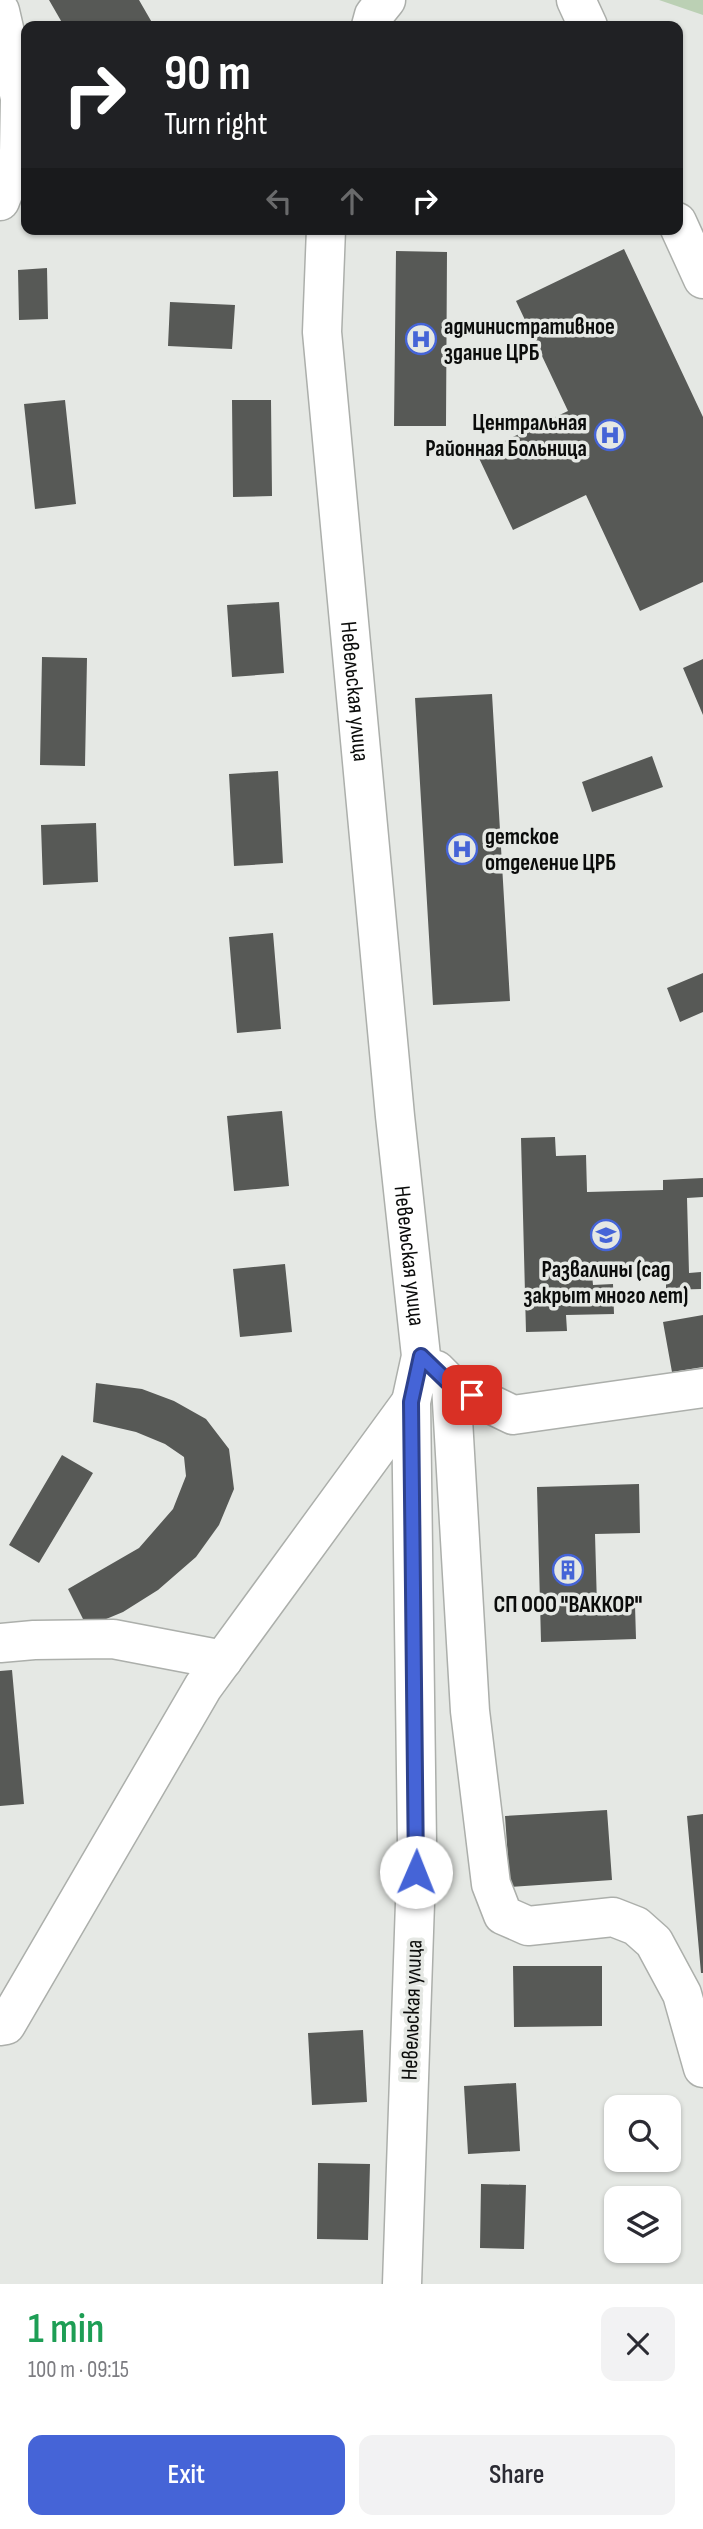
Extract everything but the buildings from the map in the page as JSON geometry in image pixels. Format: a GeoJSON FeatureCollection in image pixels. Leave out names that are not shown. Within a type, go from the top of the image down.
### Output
{"type":"FeatureCollection","features":[{"type":"Feature","properties":{"kind":"street"},"geometry":{"type":"LineString","coordinates":[[372,21],[386,0]]}},
{"type":"Feature","properties":{"kind":"street"},"geometry":{"type":"LineString","coordinates":[[576,0],[586,21]]}},
{"type":"Feature","properties":{"kind":"street"},"geometry":{"type":"LineString","coordinates":[[0,11],[20,98],[19,153],[0,201]]}},
{"type":"Feature","properties":{"kind":"street","name":"Невельская улица"},"geometry":{"type":"LineString","coordinates":[[326,235],[323,332],[395,1116],[421,1356],[411,1402],[416,1844],[401,2284]]}},
{"type":"Feature","properties":{"kind":"street"},"geometry":{"type":"LineString","coordinates":[[683,235],[703,279]]}},
{"type":"Feature","properties":{"kind":"street"},"geometry":{"type":"LineString","coordinates":[[421,1356],[451,1385],[513,1415],[703,1388]]}},
{"type":"Feature","properties":{"kind":"street"},"geometry":{"type":"LineString","coordinates":[[451,1385],[470,1711],[491,1884],[503,1915],[528,1926],[613,1917],[636,1926],[654,1942],[682,1994],[703,2068]]}},
{"type":"Feature","properties":{"kind":"street"},"geometry":{"type":"LineString","coordinates":[[0,2026],[6,2025],[203,1687],[411,1402]]}},
{"type":"Feature","properties":{"kind":"street"},"geometry":{"type":"LineString","coordinates":[[0,1643],[113,1639],[223,1660]]}},
{"type":"Feature","properties":{"kind":"green space"},"geometry":{"type":"Polygon","coordinates":[[[659,0],[703,0],[703,15],[659,0]]]}},
{"type":"Feature","properties":{"kind":"place","name":"административное здание ЦРБ"},"geometry":{"type":"Point","coordinates":[421,339]}},
{"type":"Feature","properties":{"kind":"place","name":"Центральная Районная Больница"},"geometry":{"type":"Point","coordinates":[610,435]}},
{"type":"Feature","properties":{"kind":"place","name":"детское отделение ЦРБ"},"geometry":{"type":"Point","coordinates":[462,849]}},
{"type":"Feature","properties":{"kind":"place","name":"Развалины (сад закрыт много лет)"},"geometry":{"type":"Point","coordinates":[606,1235]}},
{"type":"Feature","properties":{"kind":"place","name":"СП ООО \"ВАККОР\""},"geometry":{"type":"Point","coordinates":[568,1570]}},
{"type":"Feature","properties":{"kind":"route"},"geometry":{"type":"LineString","coordinates":[[416,1872],[411,1402],[421,1356],[451,1385],[472,1395]]}}]}
